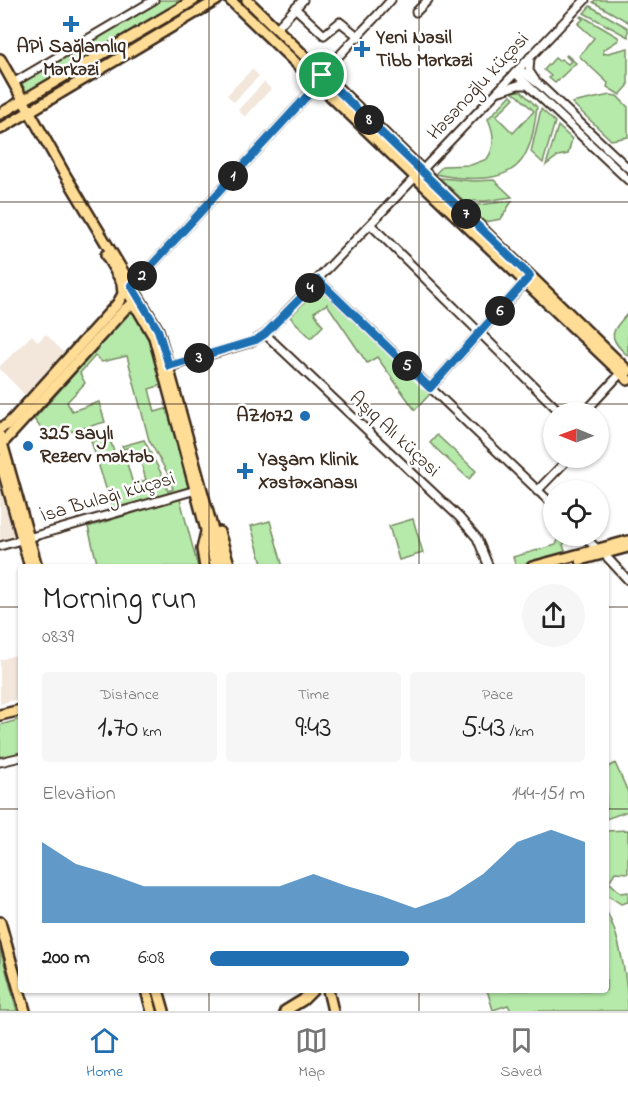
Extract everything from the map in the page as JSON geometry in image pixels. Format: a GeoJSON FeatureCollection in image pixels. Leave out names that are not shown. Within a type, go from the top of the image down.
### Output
{"type":"FeatureCollection","features":[{"type":"Feature","properties":{"kind":"main road"},"geometry":{"type":"LineString","coordinates":[[0,114],[194,0]]}},
{"type":"Feature","properties":{"kind":"main road"},"geometry":{"type":"LineString","coordinates":[[0,129],[27,116],[216,0]]}},
{"type":"Feature","properties":{"kind":"main road"},"geometry":{"type":"LineString","coordinates":[[230,0],[320,79],[626,375]]}},
{"type":"Feature","properties":{"kind":"main road"},"geometry":{"type":"LineString","coordinates":[[247,0],[320,79]]}},
{"type":"Feature","properties":{"kind":"main road"},"geometry":{"type":"LineString","coordinates":[[0,59],[23,101],[27,116],[154,338],[166,367],[222,564]]}},
{"type":"Feature","properties":{"kind":"main road"},"geometry":{"type":"LineString","coordinates":[[0,72],[13,95],[23,101]]}},
{"type":"Feature","properties":{"kind":"main road"},"geometry":{"type":"LineString","coordinates":[[27,116],[158,330],[215,564]]}},
{"type":"Feature","properties":{"kind":"main road"},"geometry":{"type":"LineString","coordinates":[[30,564],[26,539],[1,441],[121,306],[123,294],[121,281]]}},
{"type":"Feature","properties":{"kind":"main road"},"geometry":{"type":"LineString","coordinates":[[0,428],[14,418],[121,306],[131,305],[138,309]]}},
{"type":"Feature","properties":{"kind":"main road"},"geometry":{"type":"LineString","coordinates":[[0,460],[36,564]]}},
{"type":"Feature","properties":{"kind":"main road"},"geometry":{"type":"LineString","coordinates":[[209,514],[221,536],[229,564]]}},
{"type":"Feature","properties":{"kind":"main road"},"geometry":{"type":"LineString","coordinates":[[204,564],[202,549],[207,530]]}},
{"type":"Feature","properties":{"kind":"main road"},"geometry":{"type":"LineString","coordinates":[[543,564],[628,541]]}},
{"type":"Feature","properties":{"kind":"main road"},"geometry":{"type":"LineString","coordinates":[[562,564],[598,549],[628,548]]}},
{"type":"Feature","properties":{"kind":"main road"},"geometry":{"type":"LineString","coordinates":[[0,715],[18,711]]}},
{"type":"Feature","properties":{"kind":"main road"},"geometry":{"type":"LineString","coordinates":[[0,721],[18,716]]}},
{"type":"Feature","properties":{"kind":"main road"},"geometry":{"type":"LineString","coordinates":[[0,922],[18,986]]}},
{"type":"Feature","properties":{"kind":"main road"},"geometry":{"type":"LineString","coordinates":[[0,939],[20,1011]]}},
{"type":"Feature","properties":{"kind":"main road"},"geometry":{"type":"LineString","coordinates":[[20,993],[25,1011]]}},
{"type":"Feature","properties":{"kind":"main road"},"geometry":{"type":"LineString","coordinates":[[141,993],[146,1011]]}},
{"type":"Feature","properties":{"kind":"main road"},"geometry":{"type":"LineString","coordinates":[[147,993],[152,1011]]}},
{"type":"Feature","properties":{"kind":"main road"},"geometry":{"type":"LineString","coordinates":[[153,993],[158,1011]]}},
{"type":"Feature","properties":{"kind":"main road"},"geometry":{"type":"LineString","coordinates":[[159,993],[164,1011]]}},
{"type":"Feature","properties":{"kind":"main road"},"geometry":{"type":"LineString","coordinates":[[285,1011],[300,1003],[310,993]]}},
{"type":"Feature","properties":{"kind":"main road"},"geometry":{"type":"LineString","coordinates":[[329,993],[333,1011]]}},
{"type":"Feature","properties":{"kind":"main road"},"geometry":{"type":"LineString","coordinates":[[334,993],[338,1011]]}},
{"type":"Feature","properties":{"kind":"street"},"geometry":{"type":"LineString","coordinates":[[13,83],[154,0]]}},
{"type":"Feature","properties":{"kind":"street"},"geometry":{"type":"LineString","coordinates":[[276,29],[303,0]]}},
{"type":"Feature","properties":{"kind":"street"},"geometry":{"type":"LineString","coordinates":[[131,285],[139,279],[391,0]]}},
{"type":"Feature","properties":{"kind":"street"},"geometry":{"type":"LineString","coordinates":[[416,12],[428,0]]}},
{"type":"Feature","properties":{"kind":"street","name":"Həsənoğlu küçəsi"},"geometry":{"type":"LineString","coordinates":[[318,280],[585,0]]}},
{"type":"Feature","properties":{"kind":"street"},"geometry":{"type":"LineString","coordinates":[[295,8],[324,35],[340,22],[359,37]]}},
{"type":"Feature","properties":{"kind":"street"},"geometry":{"type":"LineString","coordinates":[[530,57],[529,71],[538,85],[628,180]]}},
{"type":"Feature","properties":{"kind":"street"},"geometry":{"type":"LineString","coordinates":[[517,71],[538,85]]}},
{"type":"Feature","properties":{"kind":"street"},"geometry":{"type":"LineString","coordinates":[[517,71],[527,86],[628,168]]}},
{"type":"Feature","properties":{"kind":"street"},"geometry":{"type":"LineString","coordinates":[[497,92],[518,85],[527,86]]}},
{"type":"Feature","properties":{"kind":"street"},"geometry":{"type":"LineString","coordinates":[[370,225],[550,402]]}},
{"type":"Feature","properties":{"kind":"street"},"geometry":{"type":"LineString","coordinates":[[430,388],[528,279]]}},
{"type":"Feature","properties":{"kind":"street"},"geometry":{"type":"LineString","coordinates":[[166,367],[252,342],[265,334],[318,280],[543,496]]}},
{"type":"Feature","properties":{"kind":"street","name":"Aşıq Alı küçəsi"},"geometry":{"type":"LineString","coordinates":[[265,334],[459,517],[477,537],[488,564]]}},
{"type":"Feature","properties":{"kind":"street"},"geometry":{"type":"LineString","coordinates":[[596,402],[626,375]]}},
{"type":"Feature","properties":{"kind":"street"},"geometry":{"type":"LineString","coordinates":[[537,491],[559,468]]}},
{"type":"Feature","properties":{"kind":"street","name":"İsa Bulağı küçəsi"},"geometry":{"type":"LineString","coordinates":[[0,546],[196,490]]}},
{"type":"Feature","properties":{"kind":"street"},"geometry":{"type":"LineString","coordinates":[[595,546],[628,580]]}},
{"type":"Feature","properties":{"kind":"street"},"geometry":{"type":"LineString","coordinates":[[0,762],[18,758]]}},
{"type":"Feature","properties":{"kind":"shaded area"},"geometry":{"type":"Polygon","coordinates":[[[252,69],[259,76],[234,102],[227,95],[252,69]]]}},
{"type":"Feature","properties":{"kind":"shaded area"},"geometry":{"type":"Polygon","coordinates":[[[264,82],[271,89],[245,117],[238,110],[264,82]]]}},
{"type":"Feature","properties":{"kind":"shaded area"},"geometry":{"type":"Polygon","coordinates":[[[46,334],[64,353],[25,395],[0,369],[0,366],[32,335],[38,342],[46,334]]]}},
{"type":"Feature","properties":{"kind":"shaded area"},"geometry":{"type":"Polygon","coordinates":[[[0,469],[20,538],[0,543],[0,469]]]}},
{"type":"Feature","properties":{"kind":"shaded area"},"geometry":{"type":"Polygon","coordinates":[[[18,654],[18,699],[0,704],[0,660],[18,654]]]}},
{"type":"Feature","properties":{"kind":"green space"},"geometry":{"type":"Polygon","coordinates":[[[159,0],[189,0],[27,93],[21,82],[159,0]]]}},
{"type":"Feature","properties":{"kind":"green space"},"geometry":{"type":"Polygon","coordinates":[[[595,0],[628,0],[628,22],[593,2],[595,0]]]}},
{"type":"Feature","properties":{"kind":"green space"},"geometry":{"type":"Polygon","coordinates":[[[198,5],[33,104],[31,101],[188,8],[198,5]]]}},
{"type":"Feature","properties":{"kind":"green space"},"geometry":{"type":"Polygon","coordinates":[[[590,6],[628,28],[628,37],[584,13],[590,6]]]}},
{"type":"Feature","properties":{"kind":"green space"},"geometry":{"type":"Polygon","coordinates":[[[582,16],[618,37],[619,40],[603,50],[604,54],[628,48],[628,86],[620,95],[607,87],[608,83],[579,56],[594,38],[578,24],[583,19],[580,17],[582,16]]]}},
{"type":"Feature","properties":{"kind":"green space"},"geometry":{"type":"Polygon","coordinates":[[[567,55],[576,63],[555,83],[544,70],[555,58],[568,64],[571,61],[567,55]]]}},
{"type":"Feature","properties":{"kind":"green space"},"geometry":{"type":"Polygon","coordinates":[[[521,91],[537,107],[530,142],[519,164],[510,171],[486,178],[459,178],[435,174],[443,166],[471,165],[487,159],[492,149],[493,139],[488,119],[511,95],[514,98],[496,116],[513,133],[534,111],[513,93],[521,91]]]}},
{"type":"Feature","properties":{"kind":"green space"},"geometry":{"type":"Polygon","coordinates":[[[610,95],[617,96],[628,107],[628,137],[611,140],[572,103],[610,95]]]}},
{"type":"Feature","properties":{"kind":"green space"},"geometry":{"type":"Polygon","coordinates":[[[541,109],[555,122],[543,163],[531,152],[541,109]]]}},
{"type":"Feature","properties":{"kind":"green space"},"geometry":{"type":"Polygon","coordinates":[[[558,126],[572,139],[568,154],[558,156],[546,165],[558,126]]]}},
{"type":"Feature","properties":{"kind":"green space"},"geometry":{"type":"Polygon","coordinates":[[[440,178],[494,180],[512,197],[486,201],[464,201],[440,178]]]}},
{"type":"Feature","properties":{"kind":"green space"},"geometry":{"type":"Polygon","coordinates":[[[512,201],[501,219],[485,222],[468,206],[512,201]]]}},
{"type":"Feature","properties":{"kind":"green space"},"geometry":{"type":"Polygon","coordinates":[[[320,286],[431,393],[415,410],[377,357],[367,363],[327,304],[314,312],[323,326],[311,338],[290,317],[320,286]]]}},
{"type":"Feature","properties":{"kind":"green space"},"geometry":{"type":"Polygon","coordinates":[[[131,311],[147,334],[162,385],[149,389],[155,412],[169,408],[193,486],[113,510],[91,441],[109,436],[117,462],[126,460],[133,484],[146,480],[139,456],[134,457],[131,447],[123,449],[122,446],[144,440],[168,491],[173,489],[169,476],[149,440],[127,356],[102,362],[95,356],[80,373],[85,383],[67,402],[72,411],[99,402],[105,422],[48,438],[34,419],[131,311]]]}},
{"type":"Feature","properties":{"kind":"green space"},"geometry":{"type":"Polygon","coordinates":[[[628,313],[628,356],[617,344],[613,335],[617,325],[628,313]]]}},
{"type":"Feature","properties":{"kind":"green space"},"geometry":{"type":"Polygon","coordinates":[[[437,435],[476,471],[469,479],[430,443],[437,435]]]}},
{"type":"Feature","properties":{"kind":"green space"},"geometry":{"type":"Polygon","coordinates":[[[180,499],[197,564],[97,564],[88,527],[180,499]]]}},
{"type":"Feature","properties":{"kind":"green space"},"geometry":{"type":"Polygon","coordinates":[[[413,519],[423,553],[399,560],[389,526],[413,519]]]}},
{"type":"Feature","properties":{"kind":"green space"},"geometry":{"type":"Polygon","coordinates":[[[270,521],[282,564],[262,564],[251,526],[270,521]]]}},
{"type":"Feature","properties":{"kind":"green space"},"geometry":{"type":"Polygon","coordinates":[[[552,546],[563,546],[566,554],[528,564],[515,564],[513,557],[552,546]]]}},
{"type":"Feature","properties":{"kind":"green space"},"geometry":{"type":"Polygon","coordinates":[[[18,720],[18,754],[0,758],[0,725],[18,720]]]}},
{"type":"Feature","properties":{"kind":"green space"},"geometry":{"type":"Polygon","coordinates":[[[615,763],[628,792],[628,811],[609,818],[609,766],[615,763]]]}},
{"type":"Feature","properties":{"kind":"green space"},"geometry":{"type":"Polygon","coordinates":[[[628,830],[628,873],[615,872],[609,882],[609,831],[628,830]]]}},
{"type":"Feature","properties":{"kind":"green space"},"geometry":{"type":"Polygon","coordinates":[[[609,882],[621,893],[628,892],[628,902],[621,904],[609,896],[609,882]]]}},
{"type":"Feature","properties":{"kind":"green space"},"geometry":{"type":"Polygon","coordinates":[[[609,917],[622,960],[627,987],[628,1011],[511,1011],[508,1005],[493,1010],[488,993],[609,993],[609,917]]]}},
{"type":"Feature","properties":{"kind":"green space"},"geometry":{"type":"Polygon","coordinates":[[[0,948],[17,1011],[0,1011],[0,948]]]}},
{"type":"Feature","properties":{"kind":"place","name":"APİ Sağlamlıq Mərkəzi"},"geometry":{"type":"Point","coordinates":[71,24]}},
{"type":"Feature","properties":{"kind":"place","name":"Yeni Nəsil Tibb Mərkəzi"},"geometry":{"type":"Point","coordinates":[362,49]}},
{"type":"Feature","properties":{"kind":"place","name":"AZ1072"},"geometry":{"type":"Point","coordinates":[305,416]}},
{"type":"Feature","properties":{"kind":"place","name":"325 saylı Rezerv məktəb"},"geometry":{"type":"Point","coordinates":[28,446]}},
{"type":"Feature","properties":{"kind":"place","name":"Yaşam Klinik Xəstəxanası"},"geometry":{"type":"Point","coordinates":[245,471]}},
{"type":"Feature","properties":{"kind":"route"},"geometry":{"type":"LineString","coordinates":[[322,75],[530,276],[430,388],[318,280],[265,334],[256,340],[169,366],[158,330],[131,285],[318,84],[322,75]]}}]}
